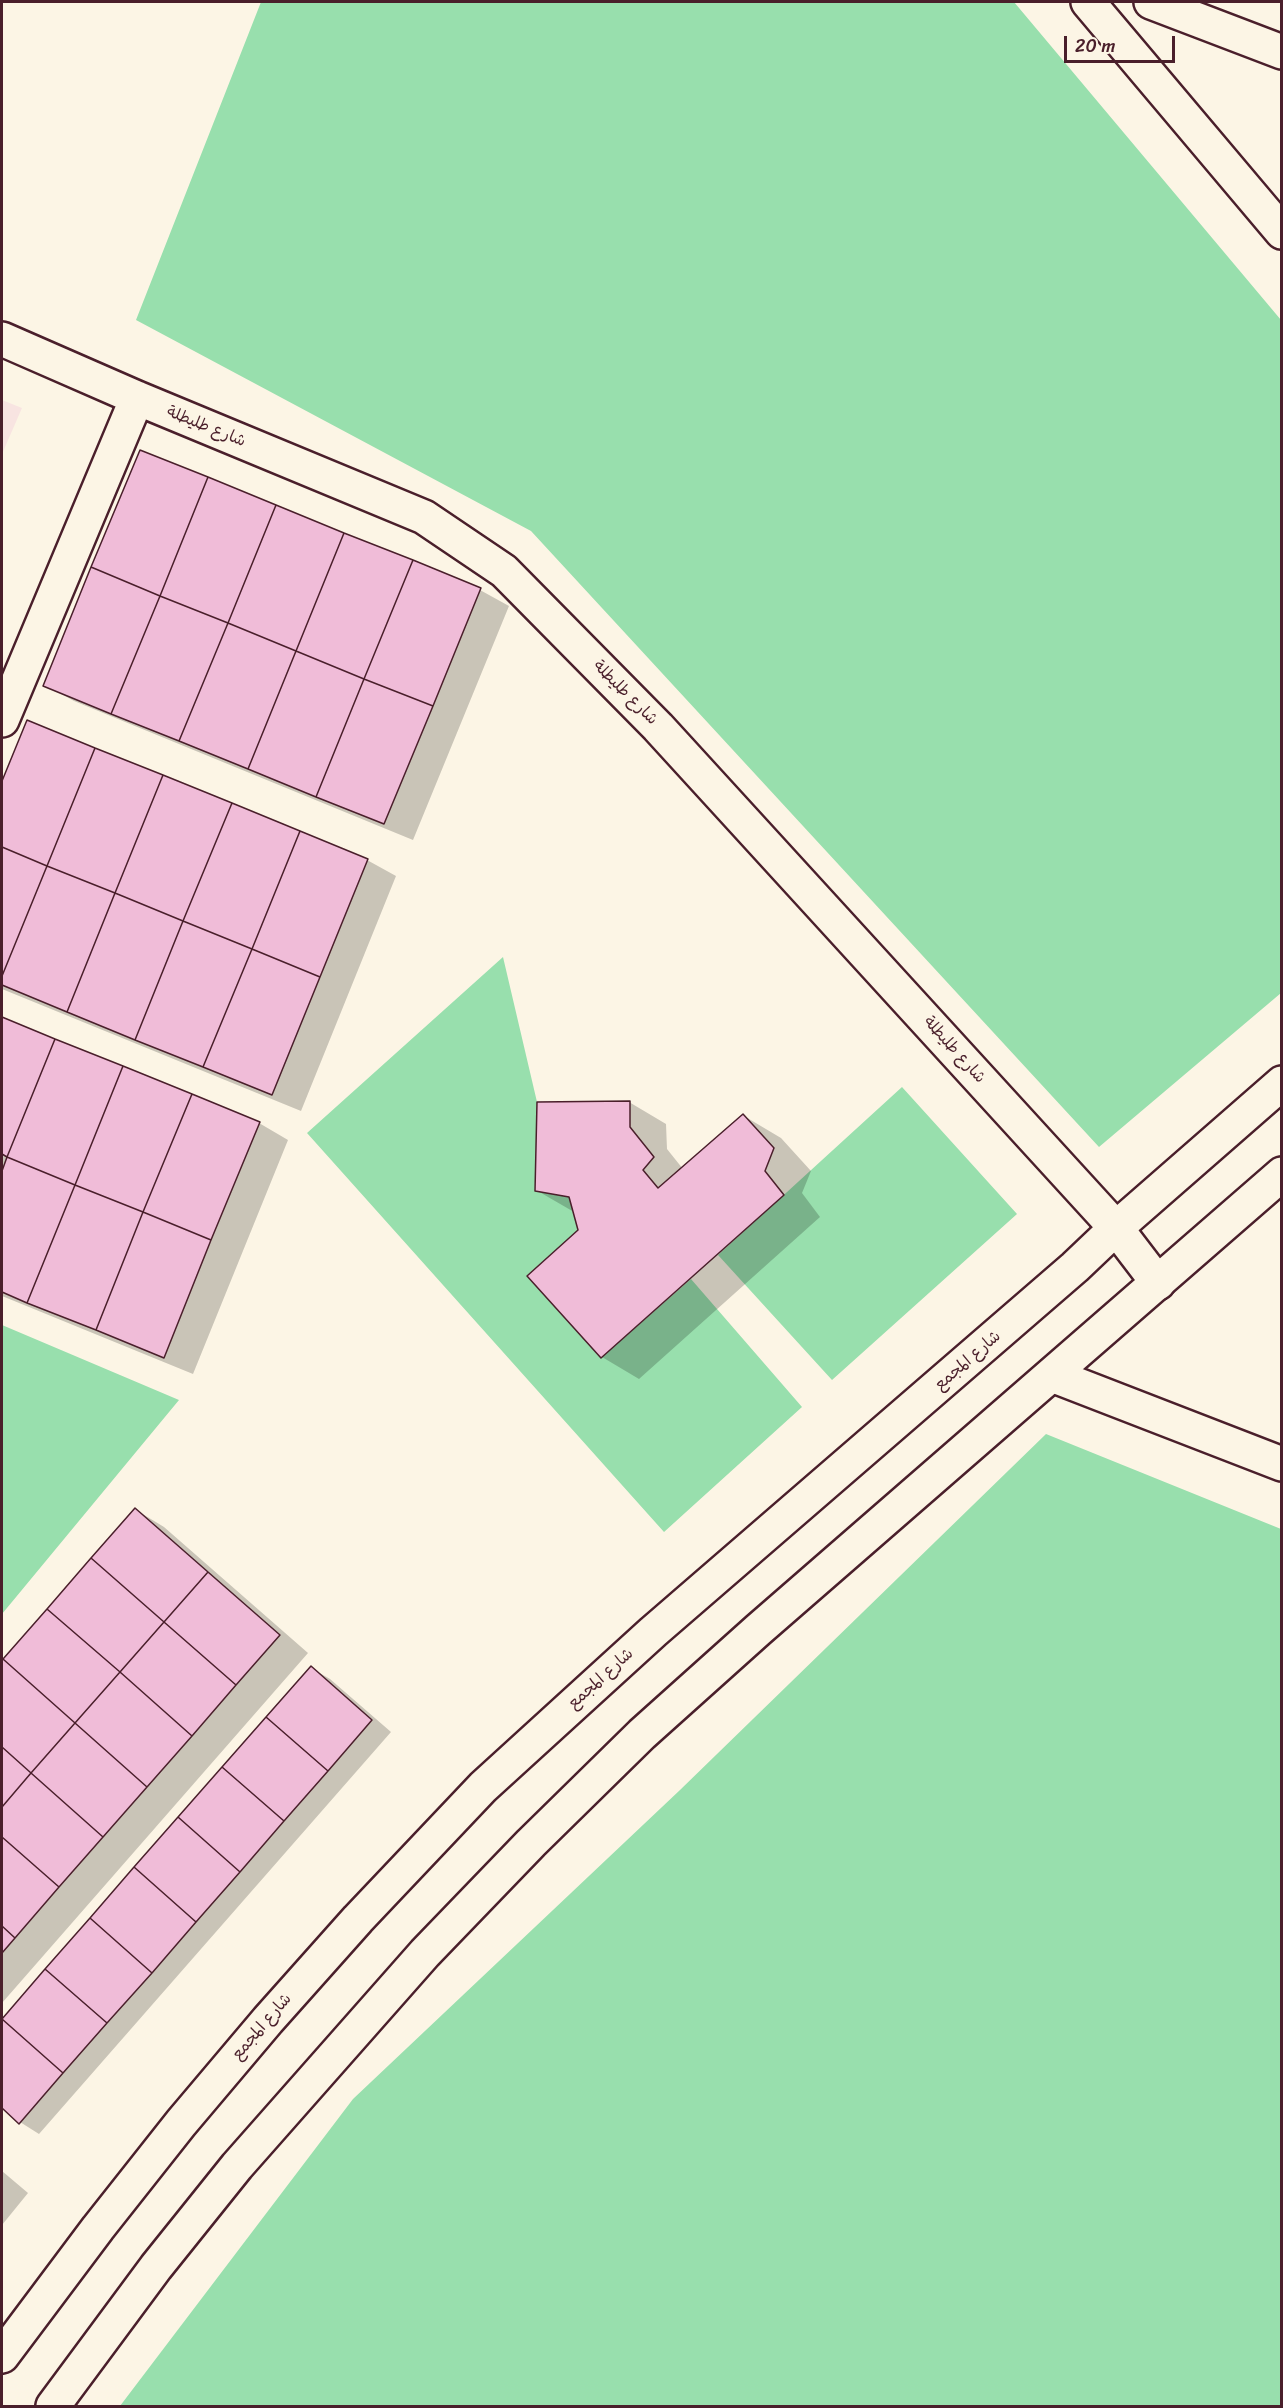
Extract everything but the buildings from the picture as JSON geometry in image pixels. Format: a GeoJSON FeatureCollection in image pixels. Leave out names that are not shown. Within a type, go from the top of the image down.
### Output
{"type":"FeatureCollection","features":[{"type":"Feature","properties":{"kind":"street"},"geometry":{"type":"LineString","coordinates":[[1088,2],[1281,232]]}},
{"type":"Feature","properties":{"kind":"street"},"geometry":{"type":"LineString","coordinates":[[1151,2],[1281,52]]}},
{"type":"Feature","properties":{"kind":"street","name":"شارع طليطلة"},"geometry":{"type":"LineString","coordinates":[[2,339],[137,399],[424,517],[504,571],[658,727],[1116,1228],[1158,1282]]}},
{"type":"Feature","properties":{"kind":"street"},"geometry":{"type":"LineString","coordinates":[[2,720],[137,399]]}},
{"type":"Feature","properties":{"kind":"street","name":"شارع المجمع"},"geometry":{"type":"LineString","coordinates":[[2,2356],[111,2210],[239,2054],[357,1919],[483,1787],[653,1632],[1075,1268],[1116,1228],[1281,1083]]}},
{"type":"Feature","properties":{"kind":"street"},"geometry":{"type":"LineString","coordinates":[[53,2406],[156,2267],[237,2166],[425,1953],[531,1843],[642,1734],[758,1630],[1281,1174]]}},
{"type":"Feature","properties":{"kind":"street"},"geometry":{"type":"LineString","coordinates":[[1052,1375],[1281,1464]]}},
{"type":"Feature","properties":{"kind":"shaded area"},"geometry":{"type":"Polygon","coordinates":[[[2,400],[22,408],[2,454],[2,400]]]}},
{"type":"Feature","properties":{"kind":"green space"},"geometry":{"type":"Polygon","coordinates":[[[261,2],[1014,2],[1281,320],[1281,993],[1099,1147],[531,531],[136,320],[261,2]]]}},
{"type":"Feature","properties":{"kind":"green space"},"geometry":{"type":"Polygon","coordinates":[[[503,957],[537,1102],[535,1191],[569,1197],[578,1230],[527,1276],[601,1358],[691,1279],[802,1407],[664,1532],[307,1133],[503,957]]]}},
{"type":"Feature","properties":{"kind":"green space"},"geometry":{"type":"Polygon","coordinates":[[[902,1087],[1017,1214],[832,1380],[718,1255],[902,1087]]]}},
{"type":"Feature","properties":{"kind":"green space"},"geometry":{"type":"Polygon","coordinates":[[[2,1325],[179,1400],[2,1614],[2,1325]]]}},
{"type":"Feature","properties":{"kind":"green space"},"geometry":{"type":"Polygon","coordinates":[[[1046,1434],[1281,1529],[1281,2406],[120,2406],[353,2099],[680,1790],[1046,1434]]]}}]}
